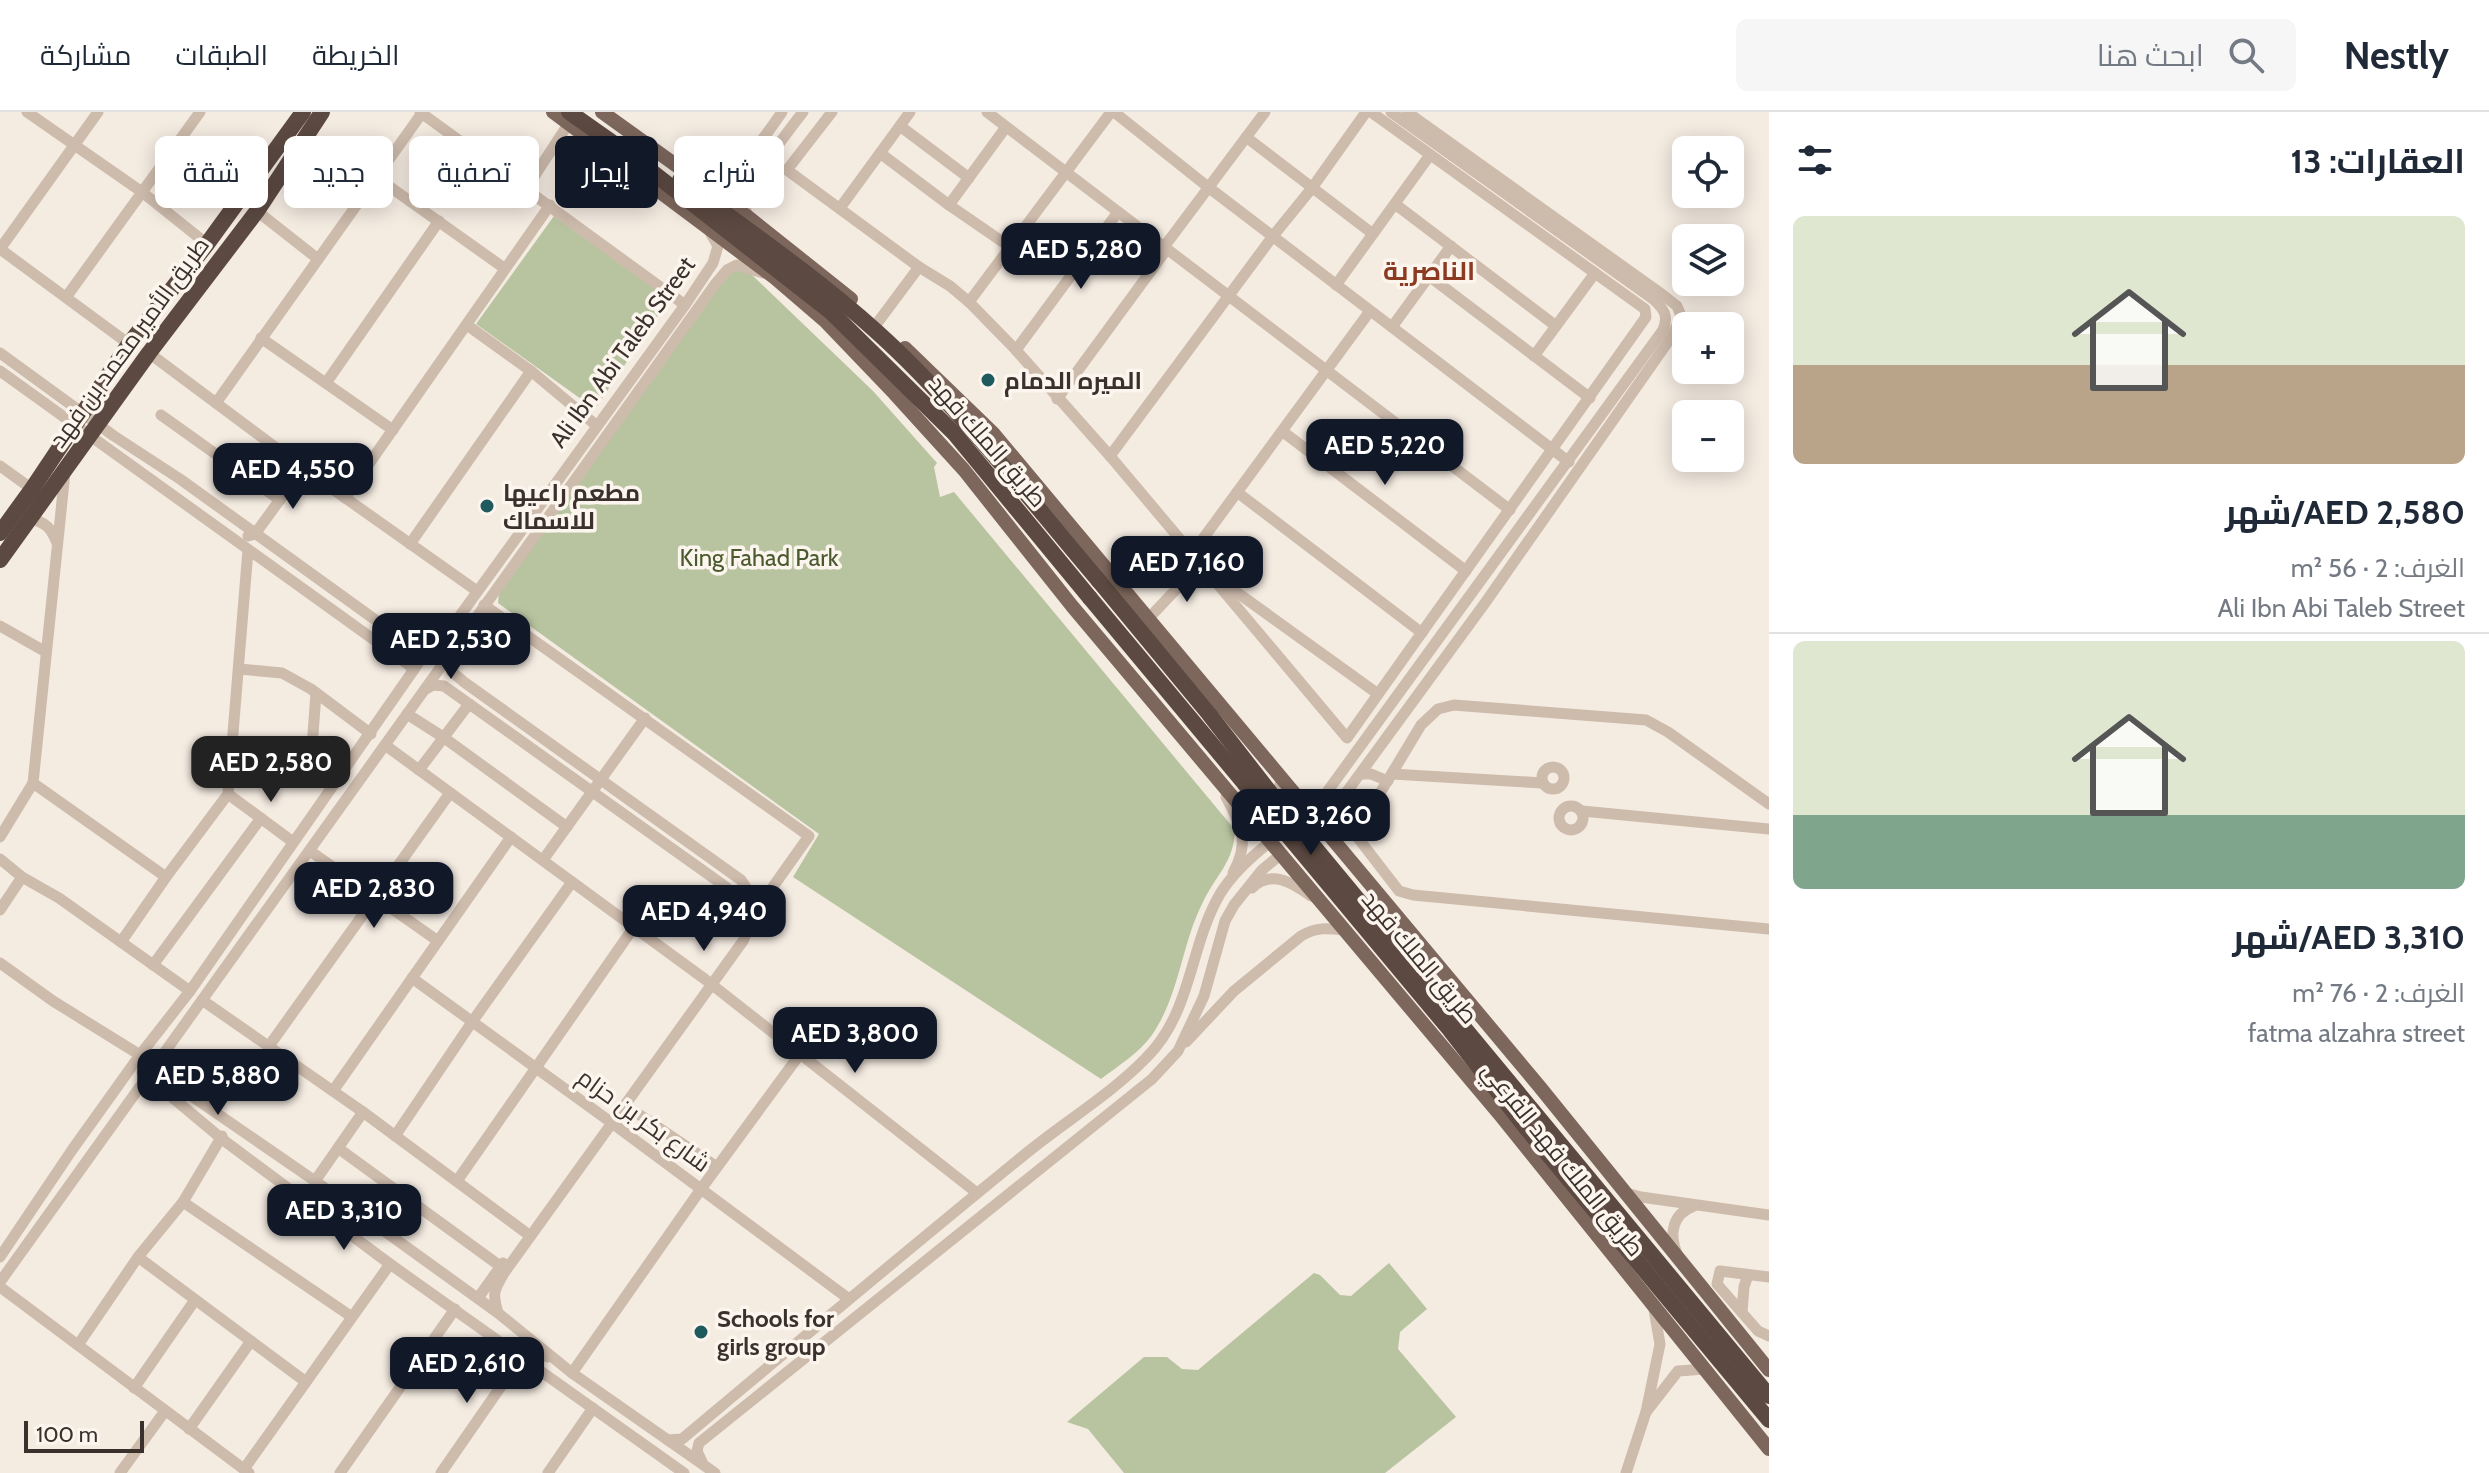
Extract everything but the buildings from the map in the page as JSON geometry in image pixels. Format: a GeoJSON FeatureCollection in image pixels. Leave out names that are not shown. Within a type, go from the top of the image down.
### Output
{"type":"FeatureCollection","features":[{"type":"Feature","properties":{"kind":"highway","name":"طريق الأمير محمد بن فهد"},"geometry":{"type":"LineString","coordinates":[[0,533],[129,344],[303,112]]}},
{"type":"Feature","properties":{"kind":"highway","name":"طريق الأمير محمد بن فهد"},"geometry":{"type":"LineString","coordinates":[[0,560],[149,353],[257,211],[322,112]]}},
{"type":"Feature","properties":{"kind":"highway","name":"طريق الملك فهد"},"geometry":{"type":"LineString","coordinates":[[585,112],[804,274],[878,332],[925,378],[1099,581],[1282,808],[1769,1396]]}},
{"type":"Feature","properties":{"kind":"highway","name":"طريق الملك فهد"},"geometry":{"type":"LineString","coordinates":[[569,118],[633,157],[831,312],[954,433],[1769,1420]]}},
{"type":"Feature","properties":{"kind":"highway"},"geometry":{"type":"LineString","coordinates":[[804,274],[878,323],[937,381],[992,455]]}},
{"type":"Feature","properties":{"kind":"highway"},"geometry":{"type":"LineString","coordinates":[[825,321],[954,433]]}},
{"type":"Feature","properties":{"kind":"main road","name":"طريق الملك فهد الفرعي"},"geometry":{"type":"LineString","coordinates":[[553,112],[569,118],[775,278],[825,321],[964,470],[1072,606],[1501,1116],[1768,1449]]}},
{"type":"Feature","properties":{"kind":"main road","name":"طريق الملك فهد الفرعي"},"geometry":{"type":"LineString","coordinates":[[602,112],[674,165]]}},
{"type":"Feature","properties":{"kind":"main road","name":"طريق الملك فهد الفرعي"},"geometry":{"type":"LineString","coordinates":[[735,208],[819,272],[878,323],[993,433],[1369,881],[1769,1370]]}},
{"type":"Feature","properties":{"kind":"main road"},"geometry":{"type":"LineString","coordinates":[[1270,842],[1311,814]]}},
{"type":"Feature","properties":{"kind":"main road"},"geometry":{"type":"LineString","coordinates":[[1280,855],[1321,827]]}},
{"type":"Feature","properties":{"kind":"street"},"geometry":{"type":"LineString","coordinates":[[27,112],[142,192],[207,244]]}},
{"type":"Feature","properties":{"kind":"street"},"geometry":{"type":"LineString","coordinates":[[67,296],[200,112]]}},
{"type":"Feature","properties":{"kind":"street"},"geometry":{"type":"LineString","coordinates":[[765,136],[782,112]]}},
{"type":"Feature","properties":{"kind":"street"},"geometry":{"type":"LineString","coordinates":[[748,217],[745,204],[751,189],[803,112]]}},
{"type":"Feature","properties":{"kind":"street"},"geometry":{"type":"LineString","coordinates":[[832,112],[787,170],[969,302],[1110,456],[1347,738],[1590,398],[1646,317],[1645,309],[1368,112],[1110,456]]}},
{"type":"Feature","properties":{"kind":"street"},"geometry":{"type":"LineString","coordinates":[[840,208],[910,112]]}},
{"type":"Feature","properties":{"kind":"street"},"geometry":{"type":"LineString","coordinates":[[987,112],[1510,510]]}},
{"type":"Feature","properties":{"kind":"street"},"geometry":{"type":"LineString","coordinates":[[969,302],[1113,112],[1569,462]]}},
{"type":"Feature","properties":{"kind":"street"},"geometry":{"type":"LineString","coordinates":[[1057,399],[1265,112]]}},
{"type":"Feature","properties":{"kind":"street"},"geometry":{"type":"LineString","coordinates":[[1311,814],[1663,330],[1666,314],[1653,299],[1391,112]]}},
{"type":"Feature","properties":{"kind":"street"},"geometry":{"type":"LineString","coordinates":[[1321,827],[1485,603],[1672,336],[1681,316],[1677,306],[1663,295],[1407,112]]}},
{"type":"Feature","properties":{"kind":"street"},"geometry":{"type":"LineString","coordinates":[[94,113],[0,249],[129,344]]}},
{"type":"Feature","properties":{"kind":"street"},"geometry":{"type":"LineString","coordinates":[[393,153],[421,113],[453,136]]}},
{"type":"Feature","properties":{"kind":"street"},"geometry":{"type":"LineString","coordinates":[[539,168],[569,118]]}},
{"type":"Feature","properties":{"kind":"street"},"geometry":{"type":"LineString","coordinates":[[900,126],[969,178]]}},
{"type":"Feature","properties":{"kind":"street"},"geometry":{"type":"LineString","coordinates":[[949,205],[1006,127]]}},
{"type":"Feature","properties":{"kind":"street"},"geometry":{"type":"LineString","coordinates":[[1246,137],[1373,234]]}},
{"type":"Feature","properties":{"kind":"street"},"geometry":{"type":"LineString","coordinates":[[880,153],[1010,247]]}},
{"type":"Feature","properties":{"kind":"street"},"geometry":{"type":"LineString","coordinates":[[1336,285],[1430,155]]}},
{"type":"Feature","properties":{"kind":"street"},"geometry":{"type":"LineString","coordinates":[[393,189],[504,268]]}},
{"type":"Feature","properties":{"kind":"street"},"geometry":{"type":"LineString","coordinates":[[539,198],[685,305]]}},
{"type":"Feature","properties":{"kind":"street"},"geometry":{"type":"LineString","coordinates":[[1395,204],[1556,326]]}},
{"type":"Feature","properties":{"kind":"street"},"geometry":{"type":"LineString","coordinates":[[345,498],[550,205]]}},
{"type":"Feature","properties":{"kind":"street"},"geometry":{"type":"LineString","coordinates":[[216,403],[354,208]]}},
{"type":"Feature","properties":{"kind":"street"},"geometry":{"type":"LineString","coordinates":[[257,211],[318,259]]}},
{"type":"Feature","properties":{"kind":"street"},"geometry":{"type":"LineString","coordinates":[[1016,350],[1118,212]]}},
{"type":"Feature","properties":{"kind":"street"},"geometry":{"type":"LineString","coordinates":[[326,383],[439,221]]}},
{"type":"Feature","properties":{"kind":"street","name":"Ali Ibn Abi Taleb Street"},"geometry":{"type":"LineString","coordinates":[[413,671],[424,655],[438,646],[709,270],[718,246],[703,224]]}},
{"type":"Feature","properties":{"kind":"street"},"geometry":{"type":"LineString","coordinates":[[1392,327],[1451,246]]}},
{"type":"Feature","properties":{"kind":"street"},"geometry":{"type":"LineString","coordinates":[[709,270],[720,260],[724,262],[727,266],[721,278]]}},
{"type":"Feature","properties":{"kind":"street","name":"Ali Ibn Abi Taleb Street"},"geometry":{"type":"LineString","coordinates":[[0,1285],[451,650],[727,270],[737,265],[775,278]]}},
{"type":"Feature","properties":{"kind":"street"},"geometry":{"type":"LineString","coordinates":[[878,323],[919,267]]}},
{"type":"Feature","properties":{"kind":"street"},"geometry":{"type":"LineString","coordinates":[[1534,356],[1595,273]]}},
{"type":"Feature","properties":{"kind":"street"},"geometry":{"type":"LineString","coordinates":[[1429,276],[1590,398]]}},
{"type":"Feature","properties":{"kind":"street"},"geometry":{"type":"LineString","coordinates":[[1149,618],[1195,560],[1237,492],[1370,311]]}},
{"type":"Feature","properties":{"kind":"street"},"geometry":{"type":"LineString","coordinates":[[467,325],[531,371],[597,426]]}},
{"type":"Feature","properties":{"kind":"street"},"geometry":{"type":"LineString","coordinates":[[261,338],[393,430]]}},
{"type":"Feature","properties":{"kind":"street"},"geometry":{"type":"LineString","coordinates":[[0,353],[78,419],[248,550],[409,665],[413,671],[0,1257]]}},
{"type":"Feature","properties":{"kind":"street"},"geometry":{"type":"LineString","coordinates":[[149,353],[303,468],[477,591]]}},
{"type":"Feature","properties":{"kind":"street"},"geometry":{"type":"LineString","coordinates":[[0,371],[78,419]]}},
{"type":"Feature","properties":{"kind":"street"},"geometry":{"type":"LineString","coordinates":[[410,544],[531,371]]}},
{"type":"Feature","properties":{"kind":"street"},"geometry":{"type":"LineString","coordinates":[[161,415],[280,500]]}},
{"type":"Feature","properties":{"kind":"street"},"geometry":{"type":"LineString","coordinates":[[93,430],[255,534],[424,655]]}},
{"type":"Feature","properties":{"kind":"street"},"geometry":{"type":"LineString","coordinates":[[1282,431],[1466,571]]}},
{"type":"Feature","properties":{"kind":"street"},"geometry":{"type":"LineString","coordinates":[[0,466],[32,489]]}},
{"type":"Feature","properties":{"kind":"street"},"geometry":{"type":"LineString","coordinates":[[236,540],[255,534],[303,468]]}},
{"type":"Feature","properties":{"kind":"street"},"geometry":{"type":"LineString","coordinates":[[0,837],[33,783],[65,471]]}},
{"type":"Feature","properties":{"kind":"street"},"geometry":{"type":"LineString","coordinates":[[1237,492],[1422,633]]}},
{"type":"Feature","properties":{"kind":"street"},"geometry":{"type":"LineString","coordinates":[[30,519],[41,521],[56,536]]}},
{"type":"Feature","properties":{"kind":"street"},"geometry":{"type":"LineString","coordinates":[[121,942],[228,794],[248,550]]}},
{"type":"Feature","properties":{"kind":"street"},"geometry":{"type":"LineString","coordinates":[[1195,560],[1378,694]]}},
{"type":"Feature","properties":{"kind":"street"},"geometry":{"type":"LineString","coordinates":[[484,605],[809,836],[755,912],[743,941],[709,982],[504,1273],[494,1290],[498,1313]]}},
{"type":"Feature","properties":{"kind":"street"},"geometry":{"type":"LineString","coordinates":[[2,632],[46,652]]}},
{"type":"Feature","properties":{"kind":"street"},"geometry":{"type":"LineString","coordinates":[[451,650],[451,671],[741,880],[751,894],[755,912]]}},
{"type":"Feature","properties":{"kind":"street"},"geometry":{"type":"LineString","coordinates":[[239,669],[282,673],[316,693],[371,734]]}},
{"type":"Feature","properties":{"kind":"street"},"geometry":{"type":"LineString","coordinates":[[422,692],[433,685],[444,686],[726,887],[746,908],[746,923],[625,1105],[609,1121],[478,1298]]}},
{"type":"Feature","properties":{"kind":"street"},"geometry":{"type":"LineString","coordinates":[[316,693],[312,748],[343,773]]}},
{"type":"Feature","properties":{"kind":"street"},"geometry":{"type":"LineString","coordinates":[[419,770],[469,704]]}},
{"type":"Feature","properties":{"kind":"street"},"geometry":{"type":"LineString","coordinates":[[1769,804],[1668,732],[1646,720],[1454,705],[1438,709],[1421,725],[1359,828],[1358,838],[1399,891],[1427,897],[1769,929]]}},
{"type":"Feature","properties":{"kind":"street"},"geometry":{"type":"LineString","coordinates":[[407,714],[567,827]]}},
{"type":"Feature","properties":{"kind":"street"},"geometry":{"type":"LineString","coordinates":[[543,860],[645,718]]}},
{"type":"Feature","properties":{"kind":"street"},"geometry":{"type":"LineString","coordinates":[[385,745],[709,982],[977,1193]]}},
{"type":"Feature","properties":{"kind":"street"},"geometry":{"type":"LineString","coordinates":[[1377,752],[1393,773]]}},
{"type":"Feature","properties":{"kind":"street"},"geometry":{"type":"LineString","coordinates":[[668,1440],[682,1439],[1022,1156],[1113,1088],[1161,1041],[1186,993],[1197,948],[1239,859],[1243,832],[1241,822],[1212,772]]}},
{"type":"Feature","properties":{"kind":"street"},"geometry":{"type":"LineString","coordinates":[[1361,774],[1380,776],[1393,773],[1543,783]]}},
{"type":"Feature","properties":{"kind":"street"},"geometry":{"type":"LineString","coordinates":[[1239,804],[1257,809],[1269,803],[1279,791],[1281,779]]}},
{"type":"Feature","properties":{"kind":"street"},"geometry":{"type":"LineString","coordinates":[[33,783],[166,877]]}},
{"type":"Feature","properties":{"kind":"street"},"geometry":{"type":"LineString","coordinates":[[269,1046],[450,793]]}},
{"type":"Feature","properties":{"kind":"street"},"geometry":{"type":"LineString","coordinates":[[228,794],[293,842]]}},
{"type":"Feature","properties":{"kind":"street"},"geometry":{"type":"LineString","coordinates":[[1582,811],[1769,829]]}},
{"type":"Feature","properties":{"kind":"street"},"geometry":{"type":"LineString","coordinates":[[153,965],[261,818]]}},
{"type":"Feature","properties":{"kind":"street"},"geometry":{"type":"LineString","coordinates":[[333,1091],[511,837]]}},
{"type":"Feature","properties":{"kind":"street"},"geometry":{"type":"LineString","coordinates":[[1221,892],[1270,842]]}},
{"type":"Feature","properties":{"kind":"street"},"geometry":{"type":"LineString","coordinates":[[310,851],[438,941]]}},
{"type":"Feature","properties":{"kind":"street"},"geometry":{"type":"LineString","coordinates":[[1178,1051],[1204,996],[1225,921],[1262,870],[1280,855]]}},
{"type":"Feature","properties":{"kind":"street"},"geometry":{"type":"LineString","coordinates":[[0,859],[190,991]]}},
{"type":"Feature","properties":{"kind":"street"},"geometry":{"type":"LineString","coordinates":[[0,910],[22,877]]}},
{"type":"Feature","properties":{"kind":"street"},"geometry":{"type":"LineString","coordinates":[[1234,905],[1259,882],[1270,878],[1294,883],[1324,907]]}},
{"type":"Feature","properties":{"kind":"street"},"geometry":{"type":"LineString","coordinates":[[395,1136],[572,882]]}},
{"type":"Feature","properties":{"kind":"street"},"geometry":{"type":"LineString","coordinates":[[457,1181],[634,927]]}},
{"type":"Feature","properties":{"kind":"street"},"geometry":{"type":"LineString","coordinates":[[703,1465],[697,1451],[699,1443],[1152,1079],[1234,991],[1311,930],[1344,930]]}},
{"type":"Feature","properties":{"kind":"street"},"geometry":{"type":"LineString","coordinates":[[0,963],[121,1045],[222,1139],[390,1264],[684,1473]]}},
{"type":"Feature","properties":{"kind":"street","name":"شارع بكر بن حزام"},"geometry":{"type":"LineString","coordinates":[[412,978],[849,1299]]}},
{"type":"Feature","properties":{"kind":"street"},"geometry":{"type":"LineString","coordinates":[[202,1000],[363,1112],[525,1232]]}},
{"type":"Feature","properties":{"kind":"street"},"geometry":{"type":"LineString","coordinates":[[572,1373],[800,1054]]}},
{"type":"Feature","properties":{"kind":"street"},"geometry":{"type":"LineString","coordinates":[[150,1071],[315,1181],[478,1298],[572,1373],[715,1473]]}},
{"type":"Feature","properties":{"kind":"street"},"geometry":{"type":"LineString","coordinates":[[625,1105],[717,1167]]}},
{"type":"Feature","properties":{"kind":"street"},"geometry":{"type":"LineString","coordinates":[[315,1181],[363,1112]]}},
{"type":"Feature","properties":{"kind":"street"},"geometry":{"type":"LineString","coordinates":[[78,1345],[138,1257],[183,1202],[223,1134],[242,1133]]}},
{"type":"Feature","properties":{"kind":"street"},"geometry":{"type":"LineString","coordinates":[[338,1148],[500,1266]]}},
{"type":"Feature","properties":{"kind":"street"},"geometry":{"type":"LineString","coordinates":[[1626,1193],[1769,1215]]}},
{"type":"Feature","properties":{"kind":"street"},"geometry":{"type":"LineString","coordinates":[[183,1202],[352,1317]]}},
{"type":"Feature","properties":{"kind":"street"},"geometry":{"type":"LineString","coordinates":[[1678,1256],[1673,1244],[1678,1215],[1682,1210],[1698,1205]]}},
{"type":"Feature","properties":{"kind":"street"},"geometry":{"type":"LineString","coordinates":[[138,1257],[306,1382]]}},
{"type":"Feature","properties":{"kind":"street"},"geometry":{"type":"LineString","coordinates":[[0,1285],[246,1471],[390,1264]]}},
{"type":"Feature","properties":{"kind":"street"},"geometry":{"type":"LineString","coordinates":[[1769,1277],[1720,1271],[1717,1284],[1758,1331],[1769,1336]]}},
{"type":"Feature","properties":{"kind":"street"},"geometry":{"type":"LineString","coordinates":[[1742,1312],[1748,1275]]}},
{"type":"Feature","properties":{"kind":"street"},"geometry":{"type":"LineString","coordinates":[[134,1388],[195,1300]]}},
{"type":"Feature","properties":{"kind":"street"},"geometry":{"type":"LineString","coordinates":[[1626,1473],[1646,1412],[1660,1344],[1652,1304]]}},
{"type":"Feature","properties":{"kind":"street"},"geometry":{"type":"LineString","coordinates":[[340,1473],[455,1309]]}},
{"type":"Feature","properties":{"kind":"street"},"geometry":{"type":"LineString","coordinates":[[189,1429],[251,1341]]}},
{"type":"Feature","properties":{"kind":"street"},"geometry":{"type":"LineString","coordinates":[[441,1473],[522,1356],[528,1351],[554,1359]]}},
{"type":"Feature","properties":{"kind":"street"},"geometry":{"type":"LineString","coordinates":[[1646,1412],[1678,1371],[1705,1369]]}},
{"type":"Feature","properties":{"kind":"street"},"geometry":{"type":"LineString","coordinates":[[551,1472],[593,1408]]}},
{"type":"Feature","properties":{"kind":"street"},"geometry":{"type":"LineString","coordinates":[[120,1473],[165,1411]]}},
{"type":"Feature","properties":{"kind":"green space"},"geometry":{"type":"Polygon","coordinates":[[[554,216],[669,299],[595,409],[476,324],[554,216]]]}},
{"type":"Feature","properties":{"kind":"green space","name":"King Fahad Park"},"geometry":{"type":"Polygon","coordinates":[[[734,269],[751,274],[873,391],[937,463],[934,467],[940,497],[954,492],[1235,830],[1228,860],[1196,918],[1175,986],[1161,1019],[1141,1048],[1101,1079],[793,877],[819,834],[498,603],[499,592],[734,269]]]}},
{"type":"Feature","properties":{"kind":"green space"},"geometry":{"type":"Polygon","coordinates":[[[1389,1263],[1427,1309],[1400,1332],[1398,1349],[1456,1417],[1385,1473],[1124,1473],[1088,1429],[1067,1422],[1144,1357],[1167,1357],[1182,1369],[1198,1370],[1314,1273],[1340,1295],[1351,1296],[1389,1263]]]}},
{"type":"Feature","properties":{"kind":"place","name":"الميره الدمام"},"geometry":{"type":"Point","coordinates":[988,380]}},
{"type":"Feature","properties":{"kind":"place","name":"مطعم راعيها للاسماك"},"geometry":{"type":"Point","coordinates":[487,506]}},
{"type":"Feature","properties":{"kind":"place","name":"Schools for girls group"},"geometry":{"type":"Point","coordinates":[701,1332]}},
{"type":"Feature","properties":{"kind":"district","name":"الناصرية"},"geometry":{"type":"Point","coordinates":[1429,271]}}]}
